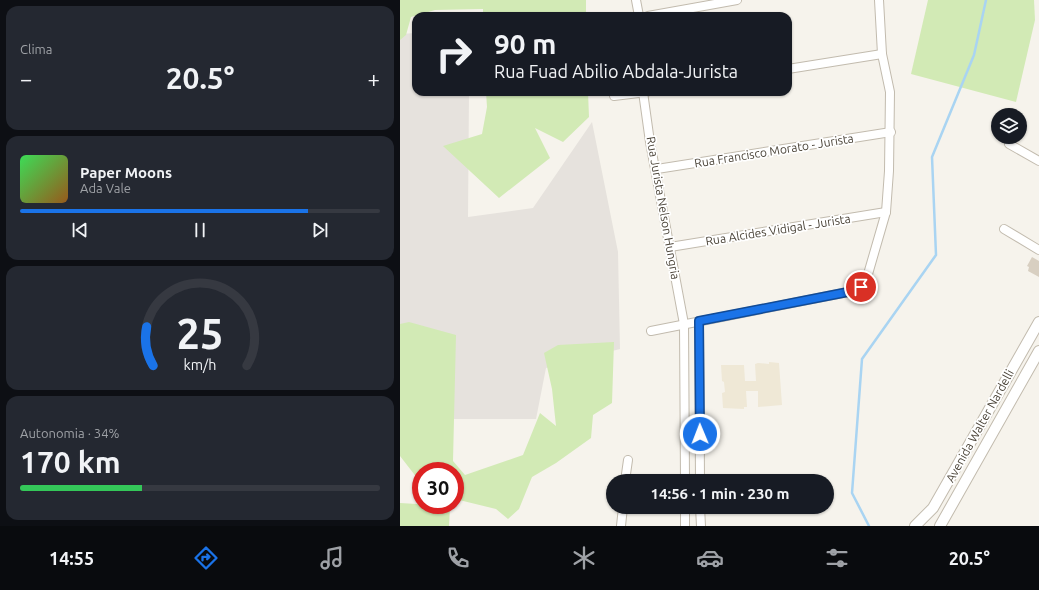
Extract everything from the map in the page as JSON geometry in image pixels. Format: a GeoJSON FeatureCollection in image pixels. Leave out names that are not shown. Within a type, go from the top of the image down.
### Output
{"type":"FeatureCollection","features":[{"type":"Feature","properties":{"kind":"street"},"geometry":{"type":"LineString","coordinates":[[636,0],[638,12]]}},
{"type":"Feature","properties":{"kind":"street"},"geometry":{"type":"LineString","coordinates":[[670,12],[736,0]]}},
{"type":"Feature","properties":{"kind":"street"},"geometry":{"type":"LineString","coordinates":[[651,331],[853,291],[861,287],[866,281],[886,212],[891,132],[890,92],[882,54],[879,0]]}},
{"type":"Feature","properties":{"kind":"street"},"geometry":{"type":"LineString","coordinates":[[792,68],[882,54]]}},
{"type":"Feature","properties":{"kind":"street","name":"Rua Jurista Nelson Hungria"},"geometry":{"type":"LineString","coordinates":[[645,96],[650,142],[657,169],[684,324],[685,474]]}},
{"type":"Feature","properties":{"kind":"street","name":"Rua Francisco Morato - Jurista"},"geometry":{"type":"LineString","coordinates":[[657,169],[891,132]]}},
{"type":"Feature","properties":{"kind":"street"},"geometry":{"type":"LineString","coordinates":[[1008,144],[1039,161]]}},
{"type":"Feature","properties":{"kind":"street","name":"Rua Alcides Vidigal - Jurista"},"geometry":{"type":"LineString","coordinates":[[670,247],[886,212]]}},
{"type":"Feature","properties":{"kind":"street"},"geometry":{"type":"LineString","coordinates":[[1004,230],[1039,250]]}},
{"type":"Feature","properties":{"kind":"street"},"geometry":{"type":"LineString","coordinates":[[699,321],[700,474]]}},
{"type":"Feature","properties":{"kind":"street","name":"Avenida Walter Nardelli"},"geometry":{"type":"LineString","coordinates":[[915,526],[933,508],[1039,322]]}},
{"type":"Feature","properties":{"kind":"street","name":"Avenida Walter Nardelli"},"geometry":{"type":"LineString","coordinates":[[940,526],[1039,351]]}},
{"type":"Feature","properties":{"kind":"street"},"geometry":{"type":"LineString","coordinates":[[627,474],[628,460]]}},
{"type":"Feature","properties":{"kind":"street"},"geometry":{"type":"LineString","coordinates":[[621,526],[622,514]]}},
{"type":"Feature","properties":{"kind":"street"},"geometry":{"type":"LineString","coordinates":[[685,514],[685,526]]}},
{"type":"Feature","properties":{"kind":"street"},"geometry":{"type":"LineString","coordinates":[[700,514],[701,526]]}},
{"type":"Feature","properties":{"kind":"shaded area"},"geometry":{"type":"Polygon","coordinates":[[[412,33],[412,96],[469,96],[468,217],[533,208],[592,122],[618,252],[620,349],[546,368],[536,419],[400,419],[400,34],[412,33]]]}},
{"type":"Feature","properties":{"kind":"shaded area"},"geometry":{"type":"Polygon","coordinates":[[[769,362],[779,363],[782,405],[758,407],[758,391],[746,391],[747,407],[744,407],[744,409],[723,408],[722,393],[725,392],[724,382],[722,381],[721,365],[744,365],[745,381],[756,381],[755,364],[769,364],[769,362]]]}},
{"type":"Feature","properties":{"kind":"green space"},"geometry":{"type":"Polygon","coordinates":[[[400,0],[586,0],[586,12],[483,12],[483,9],[412,12],[406,35],[400,40],[400,0]]]}},
{"type":"Feature","properties":{"kind":"green space"},"geometry":{"type":"Polygon","coordinates":[[[928,0],[1034,0],[1035,20],[1016,102],[911,74],[928,0]]]}},
{"type":"Feature","properties":{"kind":"green space"},"geometry":{"type":"Polygon","coordinates":[[[486,96],[588,96],[589,117],[563,142],[535,128],[550,158],[499,198],[443,146],[482,134],[487,107],[486,96]]]}},
{"type":"Feature","properties":{"kind":"green space"},"geometry":{"type":"Polygon","coordinates":[[[409,322],[456,335],[454,462],[412,462],[412,471],[400,456],[400,324],[409,322]]]}},
{"type":"Feature","properties":{"kind":"green space"},"geometry":{"type":"Polygon","coordinates":[[[614,342],[612,403],[593,415],[591,438],[556,463],[532,477],[519,509],[508,519],[496,509],[464,501],[464,474],[465,475],[523,455],[540,413],[556,426],[552,389],[544,353],[558,345],[614,342]]]}},
{"type":"Feature","properties":{"kind":"green space"},"geometry":{"type":"Polygon","coordinates":[[[400,503],[412,504],[412,514],[450,514],[449,526],[400,526],[400,503]]]}},
{"type":"Feature","properties":{"kind":"building"},"geometry":{"type":"Polygon","coordinates":[[[1032,257],[1039,261],[1039,277],[1028,271],[1029,267],[1027,266],[1032,257]]]}},
{"type":"Feature","properties":{"kind":"waterway"},"geometry":{"type":"LineString","coordinates":[[869,526],[852,493],[862,359],[936,255],[932,157],[974,55],[986,0]]}},
{"type":"Feature","properties":{"kind":"route"},"geometry":{"type":"LineString","coordinates":[[700,434],[699,321],[853,291],[861,287]]}}]}
